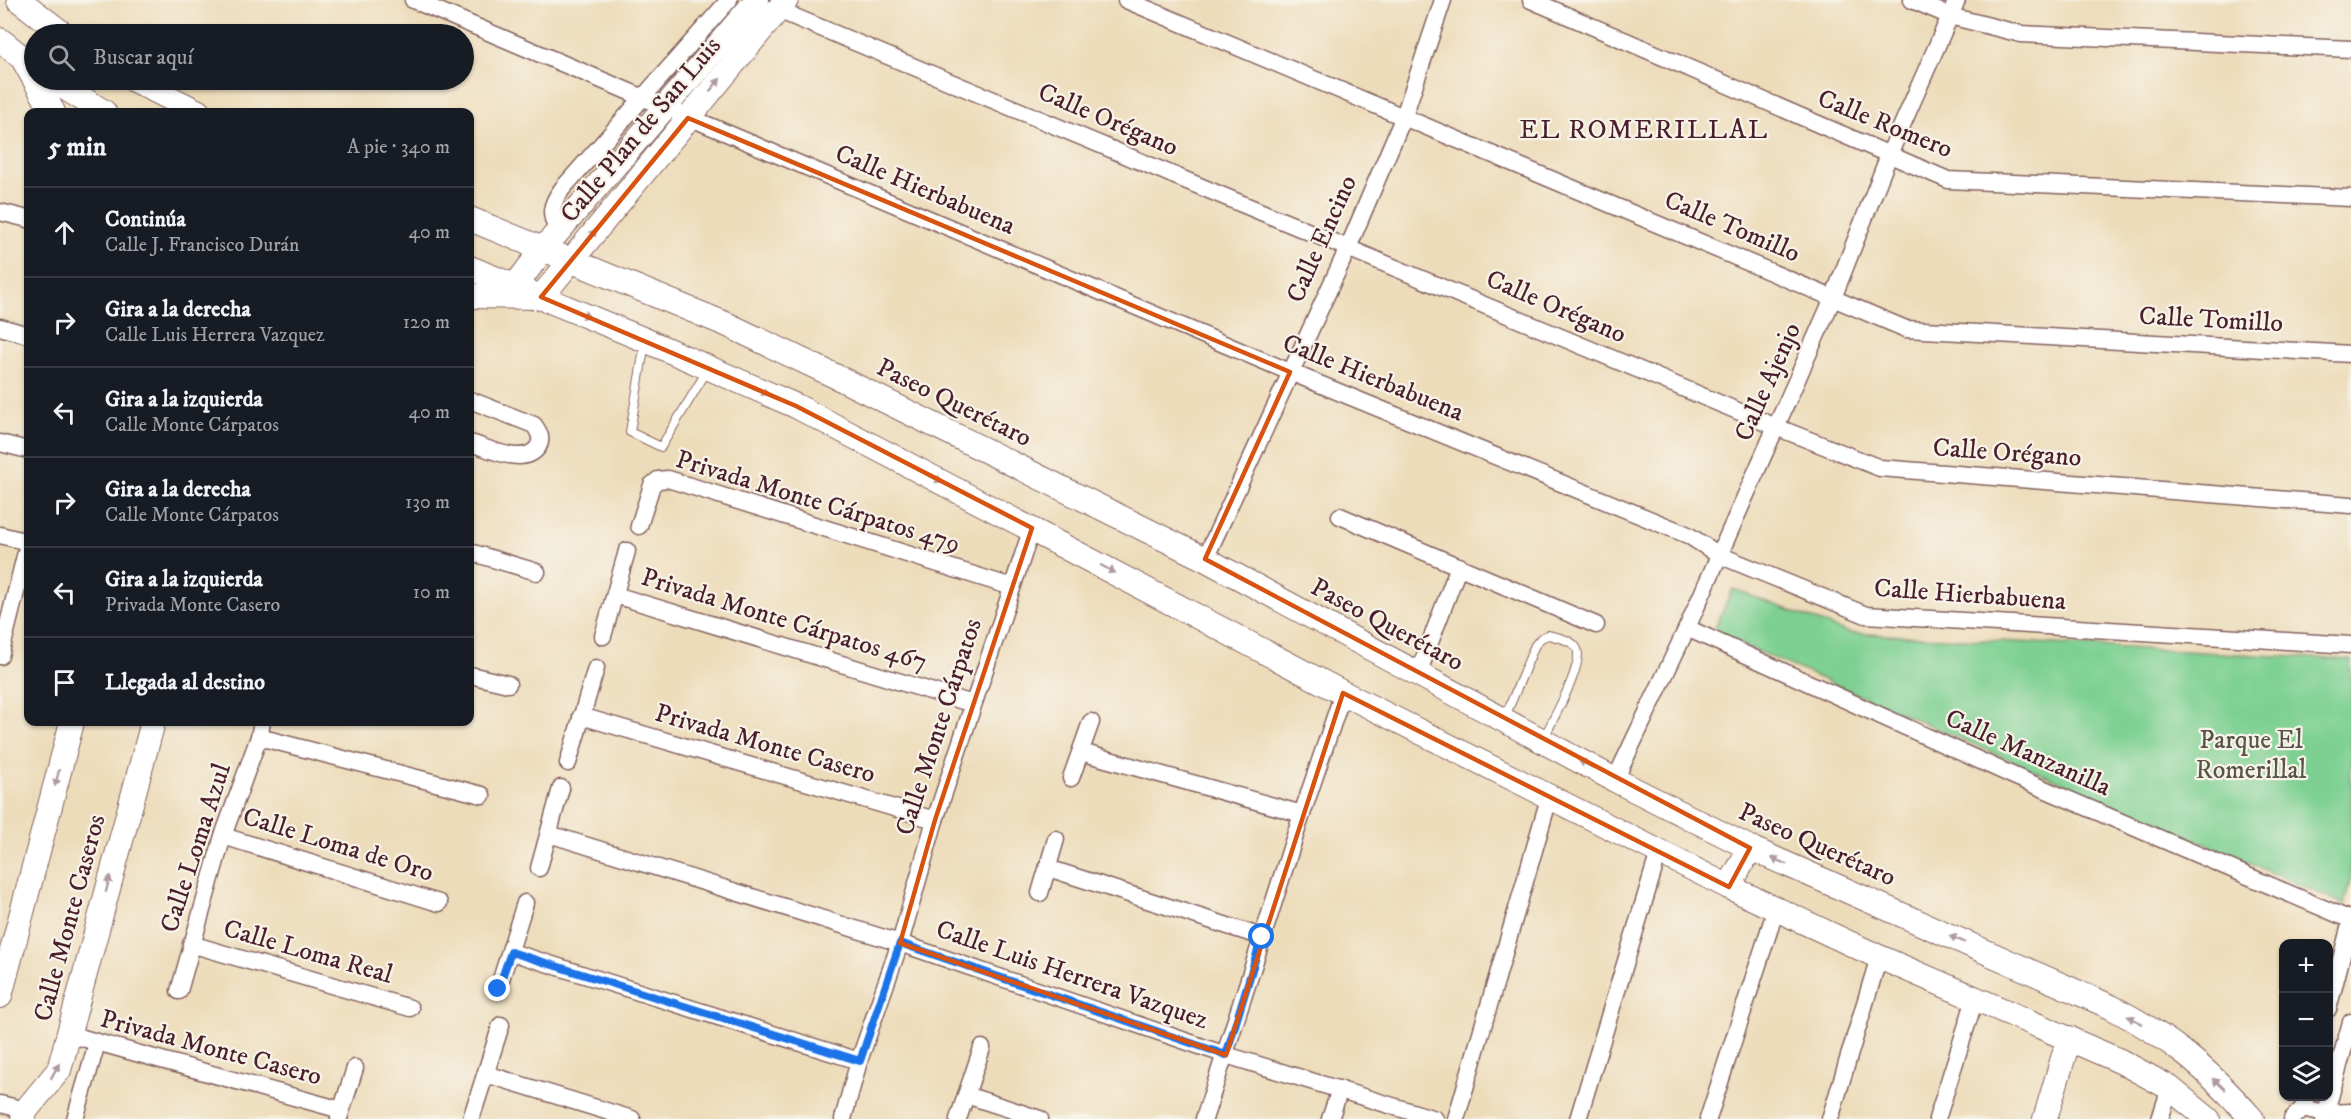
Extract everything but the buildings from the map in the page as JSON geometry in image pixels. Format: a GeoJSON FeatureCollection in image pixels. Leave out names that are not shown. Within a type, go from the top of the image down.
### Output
{"type":"FeatureCollection","features":[{"type":"Feature","properties":{"kind":"main road"},"geometry":{"type":"LineString","coordinates":[[19,0],[50,24]]}},
{"type":"Feature","properties":{"kind":"main road","name":"Calle Plan de San Luis"},"geometry":{"type":"LineString","coordinates":[[515,286],[551,240],[666,108],[766,2]]}},
{"type":"Feature","properties":{"kind":"main road","name":"Calle Plan de San Luis"},"geometry":{"type":"LineString","coordinates":[[541,297],[688,118],[766,2]]}},
{"type":"Feature","properties":{"kind":"main road"},"geometry":{"type":"LineString","coordinates":[[0,40],[24,59]]}},
{"type":"Feature","properties":{"kind":"main road"},"geometry":{"type":"LineString","coordinates":[[42,90],[50,108]]}},
{"type":"Feature","properties":{"kind":"main road"},"geometry":{"type":"LineString","coordinates":[[68,90],[98,108]]}},
{"type":"Feature","properties":{"kind":"main road"},"geometry":{"type":"LineString","coordinates":[[154,90],[190,108]]}},
{"type":"Feature","properties":{"kind":"main road","name":"Paseo Querétaro"},"geometry":{"type":"LineString","coordinates":[[474,220],[551,240],[572,259],[728,325],[835,376],[1205,559],[1615,780],[1750,848],[2111,1007],[2149,1027],[2184,1051],[2227,1090],[2252,1119]]}},
{"type":"Feature","properties":{"kind":"main road"},"geometry":{"type":"LineString","coordinates":[[474,270],[645,340],[796,406],[1343,693],[1550,795],[1729,887],[1879,957],[2069,1038],[2170,1088],[2208,1119]]}},
{"type":"Feature","properties":{"kind":"main road"},"geometry":{"type":"LineString","coordinates":[[474,296],[541,297]]}},
{"type":"Feature","properties":{"kind":"main road","name":"Calle Monte Caseros"},"geometry":{"type":"LineString","coordinates":[[0,996],[7,939],[71,726]]}},
{"type":"Feature","properties":{"kind":"main road","name":"Calle Monte Caseros"},"geometry":{"type":"LineString","coordinates":[[25,1114],[58,1070],[152,726]]}},
{"type":"Feature","properties":{"kind":"main road"},"geometry":{"type":"LineString","coordinates":[[1729,887],[1750,848]]}},
{"type":"Feature","properties":{"kind":"main road"},"geometry":{"type":"LineString","coordinates":[[2045,1119],[2069,1038]]}},
{"type":"Feature","properties":{"kind":"street","name":"Calle Hierbabuena"},"geometry":{"type":"LineString","coordinates":[[413,0],[469,24]]}},
{"type":"Feature","properties":{"kind":"street"},"geometry":{"type":"LineString","coordinates":[[551,240],[554,201],[562,189],[729,0]]}},
{"type":"Feature","properties":{"kind":"street","name":"Calle Tomillo"},"geometry":{"type":"LineString","coordinates":[[1126,0],[1906,329],[2351,354]]}},
{"type":"Feature","properties":{"kind":"street","name":"Calle Encino"},"geometry":{"type":"LineString","coordinates":[[1205,559],[1348,248],[1404,116],[1443,0]]}},
{"type":"Feature","properties":{"kind":"street","name":"Calle Romero"},"geometry":{"type":"LineString","coordinates":[[1531,0],[1948,180],[2351,198]]}},
{"type":"Feature","properties":{"kind":"street"},"geometry":{"type":"LineString","coordinates":[[1912,0],[1950,16],[2021,33],[2351,49]]}},
{"type":"Feature","properties":{"kind":"street","name":"Calle Ajenjo"},"geometry":{"type":"LineString","coordinates":[[1615,780],[1687,628],[1833,298],[1889,155],[1957,0]]}},
{"type":"Feature","properties":{"kind":"street","name":"Calle Orégano"},"geometry":{"type":"LineString","coordinates":[[766,2],[1348,248],[1776,427],[1880,468],[2351,505]]}},
{"type":"Feature","properties":{"kind":"street","name":"Calle Hierbabuena"},"geometry":{"type":"LineString","coordinates":[[474,26],[1290,372],[1688,535],[1719,555],[1866,615],[2351,645]]}},
{"type":"Feature","properties":{"kind":"street"},"geometry":{"type":"LineString","coordinates":[[0,212],[24,218]]}},
{"type":"Feature","properties":{"kind":"street"},"geometry":{"type":"LineString","coordinates":[[0,327],[24,334]]}},
{"type":"Feature","properties":{"kind":"street"},"geometry":{"type":"LineString","coordinates":[[474,402],[534,425],[540,434],[540,445],[533,452],[519,457],[474,444]]}},
{"type":"Feature","properties":{"kind":"street"},"geometry":{"type":"LineString","coordinates":[[0,443],[24,449]]}},
{"type":"Feature","properties":{"kind":"street","name":"Privada Monte Cárpatos 479"},"geometry":{"type":"LineString","coordinates":[[639,526],[652,485],[658,480],[668,479],[1012,587]]}},
{"type":"Feature","properties":{"kind":"street"},"geometry":{"type":"LineString","coordinates":[[1341,516],[1596,625]]}},
{"type":"Feature","properties":{"kind":"street","name":"Calle Monte Cárpatos"},"geometry":{"type":"LineString","coordinates":[[843,1119],[900,943],[934,820],[1032,528]]}},
{"type":"Feature","properties":{"kind":"street"},"geometry":{"type":"LineString","coordinates":[[0,536],[24,542]]}},
{"type":"Feature","properties":{"kind":"street","name":"Privada Monte Cárpatos 467"},"geometry":{"type":"LineString","coordinates":[[603,636],[627,551]]}},
{"type":"Feature","properties":{"kind":"street"},"geometry":{"type":"LineString","coordinates":[[474,553],[537,572]]}},
{"type":"Feature","properties":{"kind":"street"},"geometry":{"type":"LineString","coordinates":[[0,656],[24,559]]}},
{"type":"Feature","properties":{"kind":"street"},"geometry":{"type":"LineString","coordinates":[[1418,674],[1459,566]]}},
{"type":"Feature","properties":{"kind":"street","name":"Privada Monte Cárpatos 467"},"geometry":{"type":"LineString","coordinates":[[615,595],[973,704]]}},
{"type":"Feature","properties":{"kind":"street","name":"Calle Manzanilla"},"geometry":{"type":"LineString","coordinates":[[1687,628],[2016,777],[2351,921]]}},
{"type":"Feature","properties":{"kind":"street"},"geometry":{"type":"LineString","coordinates":[[568,763],[596,668]]}},
{"type":"Feature","properties":{"kind":"street"},"geometry":{"type":"LineString","coordinates":[[474,676],[508,684]]}},
{"type":"Feature","properties":{"kind":"street"},"geometry":{"type":"LineString","coordinates":[[1204,1119],[1343,693]]}},
{"type":"Feature","properties":{"kind":"street","name":"Privada Monte Casero"},"geometry":{"type":"LineString","coordinates":[[581,717],[934,820]]}},
{"type":"Feature","properties":{"kind":"street"},"geometry":{"type":"LineString","coordinates":[[1071,778],[1091,722]]}},
{"type":"Feature","properties":{"kind":"street"},"geometry":{"type":"LineString","coordinates":[[261,729],[482,795]]}},
{"type":"Feature","properties":{"kind":"street","name":"Calle Loma Azul"},"geometry":{"type":"LineString","coordinates":[[179,991],[222,836],[261,729]]}},
{"type":"Feature","properties":{"kind":"street"},"geometry":{"type":"LineString","coordinates":[[1081,752],[1302,814]]}},
{"type":"Feature","properties":{"kind":"street"},"geometry":{"type":"LineString","coordinates":[[539,868],[561,788]]}},
{"type":"Feature","properties":{"kind":"street"},"geometry":{"type":"LineString","coordinates":[[1455,1119],[1550,795]]}},
{"type":"Feature","properties":{"kind":"street"},"geometry":{"type":"LineString","coordinates":[[549,834],[900,943]]}},
{"type":"Feature","properties":{"kind":"street","name":"Calle Loma de Oro"},"geometry":{"type":"LineString","coordinates":[[222,836],[439,903]]}},
{"type":"Feature","properties":{"kind":"street"},"geometry":{"type":"LineString","coordinates":[[1040,893],[1056,839]]}},
{"type":"Feature","properties":{"kind":"street"},"geometry":{"type":"LineString","coordinates":[[1578,1119],[1659,852]]}},
{"type":"Feature","properties":{"kind":"street"},"geometry":{"type":"LineString","coordinates":[[1048,868],[1262,937]]}},
{"type":"Feature","properties":{"kind":"street"},"geometry":{"type":"LineString","coordinates":[[498,989],[525,903]]}},
{"type":"Feature","properties":{"kind":"street"},"geometry":{"type":"LineString","coordinates":[[1708,1119],[1776,909]]}},
{"type":"Feature","properties":{"kind":"street"},"geometry":{"type":"LineString","coordinates":[[2332,993],[2351,921]]}},
{"type":"Feature","properties":{"kind":"street","name":"Calle Luis Herrera Vazquez"},"geometry":{"type":"LineString","coordinates":[[900,943],[1226,1055],[1435,1119]]}},
{"type":"Feature","properties":{"kind":"street","name":"Calle Loma Real"},"geometry":{"type":"LineString","coordinates":[[191,944],[410,1008]]}},
{"type":"Feature","properties":{"kind":"street"},"geometry":{"type":"LineString","coordinates":[[511,952],[860,1061]]}},
{"type":"Feature","properties":{"kind":"street"},"geometry":{"type":"LineString","coordinates":[[1830,1119],[1879,957]]}},
{"type":"Feature","properties":{"kind":"street"},"geometry":{"type":"LineString","coordinates":[[1937,1119],[1975,999]]}},
{"type":"Feature","properties":{"kind":"street"},"geometry":{"type":"LineString","coordinates":[[2325,1116],[2351,1022]]}},
{"type":"Feature","properties":{"kind":"street"},"geometry":{"type":"LineString","coordinates":[[471,1119],[501,1024]]}},
{"type":"Feature","properties":{"kind":"street","name":"Privada Monte Casero"},"geometry":{"type":"LineString","coordinates":[[68,1034],[340,1114],[355,1068]]}},
{"type":"Feature","properties":{"kind":"street"},"geometry":{"type":"LineString","coordinates":[[75,1119],[97,1043]]}},
{"type":"Feature","properties":{"kind":"street"},"geometry":{"type":"LineString","coordinates":[[958,1119],[982,1048]]}},
{"type":"Feature","properties":{"kind":"street"},"geometry":{"type":"LineString","coordinates":[[486,1074],[632,1119]]}},
{"type":"Feature","properties":{"kind":"street"},"geometry":{"type":"LineString","coordinates":[[2160,1119],[2170,1088]]}},
{"type":"Feature","properties":{"kind":"street"},"geometry":{"type":"LineString","coordinates":[[1330,1119],[1340,1089]]}},
{"type":"Feature","properties":{"kind":"street"},"geometry":{"type":"LineString","coordinates":[[966,1095],[1040,1119]]}},
{"type":"Feature","properties":{"kind":"street"},"geometry":{"type":"LineString","coordinates":[[0,1104],[25,1114]]}},
{"type":"Feature","properties":{"kind":"street"},"geometry":{"type":"LineString","coordinates":[[2300,1108],[2325,1116],[2351,1112]]}},
{"type":"Feature","properties":{"kind":"lane"},"geometry":{"type":"LineString","coordinates":[[645,340],[630,432],[660,447],[709,368]]}},
{"type":"Feature","properties":{"kind":"lane"},"geometry":{"type":"LineString","coordinates":[[1503,720],[1535,645],[1541,638],[1548,635],[1572,644],[1577,650],[1578,657],[1574,672],[1542,741]]}},
{"type":"Feature","properties":{"kind":"highlighted area"},"geometry":{"type":"Polygon","coordinates":[[[688,118],[1290,372],[1205,559],[1750,848],[1729,887],[1343,693],[1226,1055],[900,943],[935,820],[1032,528],[796,406],[541,297],[688,118]]]}},
{"type":"Feature","properties":{"kind":"green space","name":"Parque El Romerillal"},"geometry":{"type":"Polygon","coordinates":[[[1733,589],[1849,633],[2351,660],[2351,878],[2344,904],[1713,632],[1733,589]]]}},
{"type":"Feature","properties":{"kind":"district","name":"EL ROMERILLAL"},"geometry":{"type":"Point","coordinates":[1644,130]}},
{"type":"Feature","properties":{"kind":"route"},"geometry":{"type":"LineString","coordinates":[[498,989],[511,952],[860,1061],[900,943],[1226,1055],[1262,937]]}}]}
